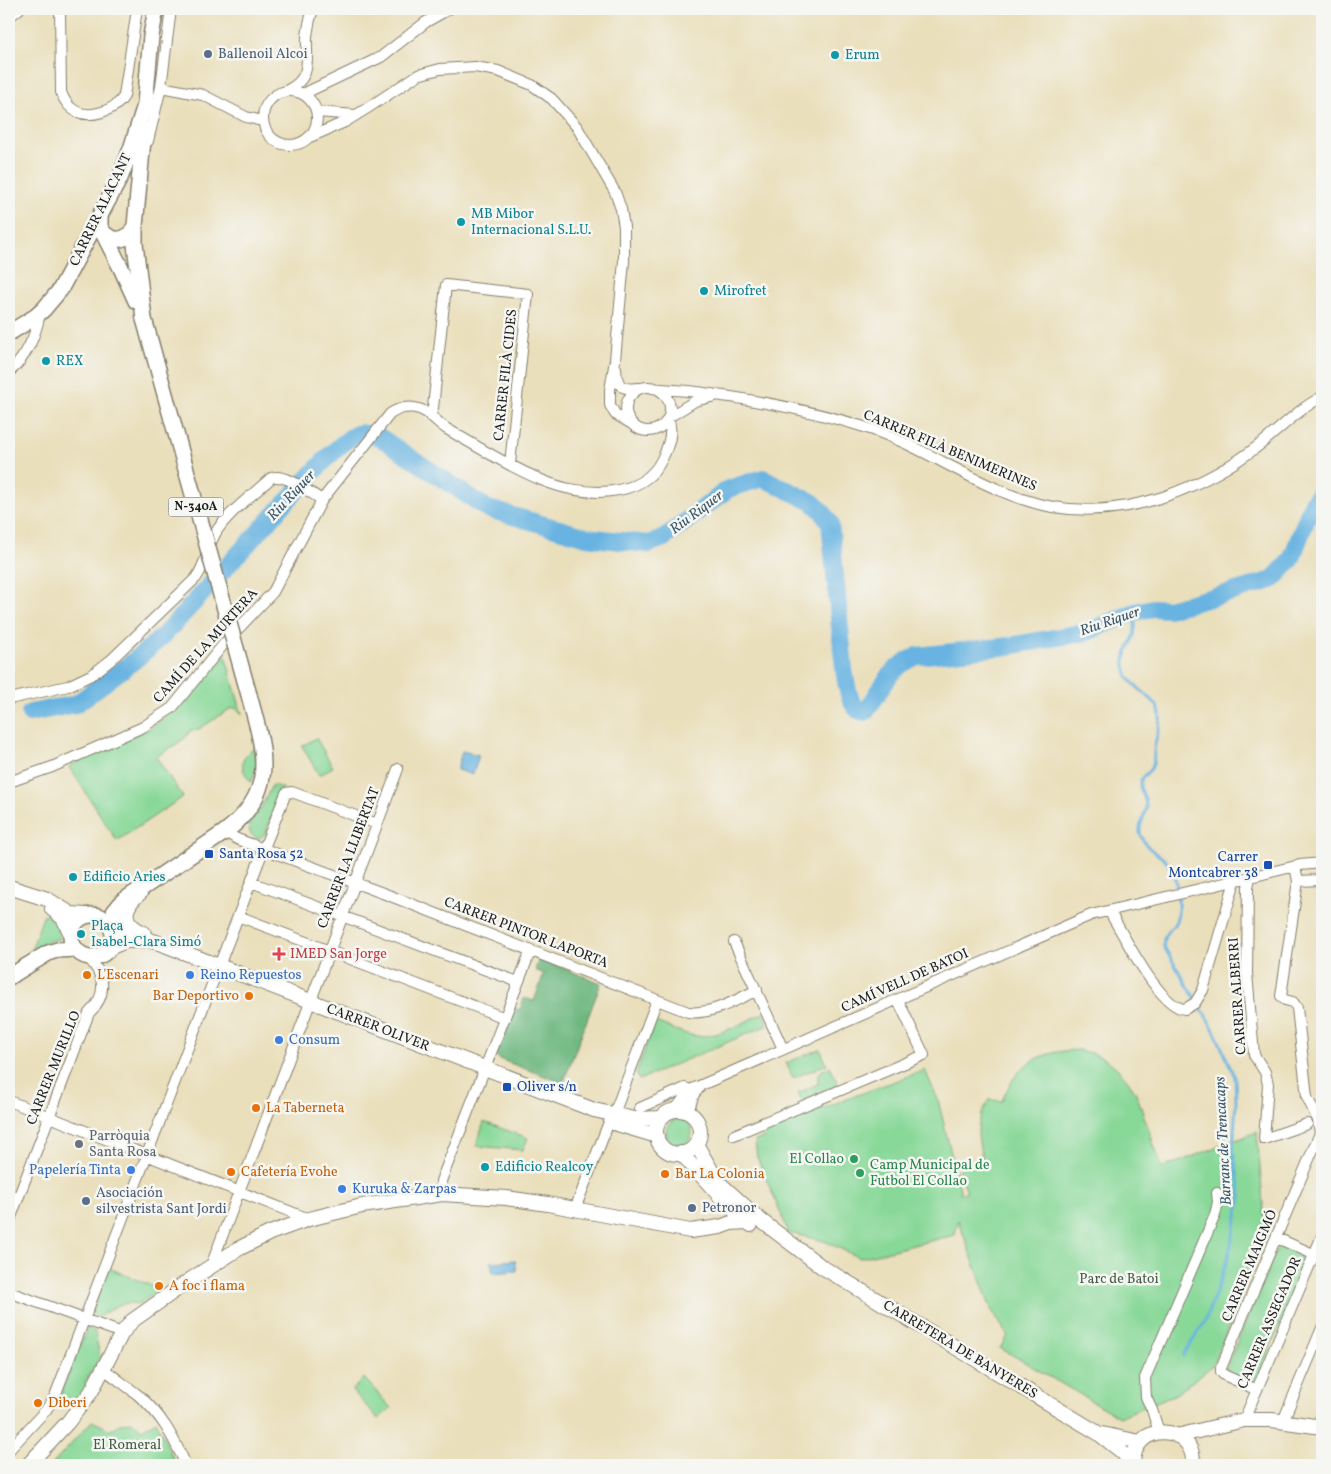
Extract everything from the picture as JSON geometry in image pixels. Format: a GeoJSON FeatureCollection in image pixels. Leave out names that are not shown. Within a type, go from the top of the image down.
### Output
{"type":"FeatureCollection","features":[{"type":"Feature","properties":{"kind":"main road","name":"CARRER ALACANT"},"geometry":{"type":"LineString","coordinates":[[9,333],[40,313],[52,301],[69,276],[83,247],[101,224],[132,149],[145,105],[151,36],[156,9]]}},
{"type":"Feature","properties":{"kind":"main road"},"geometry":{"type":"LineString","coordinates":[[101,224],[112,239],[119,240],[128,236],[136,226],[145,105]]}},
{"type":"Feature","properties":{"kind":"main road"},"geometry":{"type":"LineString","coordinates":[[120,178],[127,174],[131,176],[136,182],[138,191]]}},
{"type":"Feature","properties":{"kind":"main road"},"geometry":{"type":"LineString","coordinates":[[101,224],[144,319]]}},
{"type":"Feature","properties":{"kind":"main road","name":"N-340A"},"geometry":{"type":"LineString","coordinates":[[136,226],[136,260],[144,319],[263,750],[263,773],[258,792],[240,820],[225,832]]}},
{"type":"Feature","properties":{"kind":"main road"},"geometry":{"type":"LineString","coordinates":[[9,977],[50,952],[81,952],[99,955],[109,948],[112,940],[111,928],[114,912],[120,903],[225,832]]}},
{"type":"Feature","properties":{"kind":"main road"},"geometry":{"type":"LineString","coordinates":[[71,934],[74,924],[82,917],[136,886],[152,881]]}},
{"type":"Feature","properties":{"kind":"main road"},"geometry":{"type":"LineString","coordinates":[[152,881],[130,902],[127,916],[134,928],[162,944]]}},
{"type":"Feature","properties":{"kind":"main road"},"geometry":{"type":"LineString","coordinates":[[9,887],[47,899],[71,914],[101,917],[111,928]]}},
{"type":"Feature","properties":{"kind":"main road"},"geometry":{"type":"LineString","coordinates":[[33,896],[58,913],[71,934],[73,944],[81,952]]}},
{"type":"Feature","properties":{"kind":"main road","name":"CARRER OLIVER"},"geometry":{"type":"LineString","coordinates":[[111,928],[162,944],[657,1136]]}},
{"type":"Feature","properties":{"kind":"main road","name":"CARRER OLIVER"},"geometry":{"type":"LineString","coordinates":[[109,948],[131,940],[162,944]]}},
{"type":"Feature","properties":{"kind":"main road"},"geometry":{"type":"LineString","coordinates":[[682,1111],[695,1118],[699,1126],[700,1136],[690,1150],[681,1154],[667,1150],[660,1143],[657,1136],[657,1127],[661,1118],[666,1114],[682,1111]]}},
{"type":"Feature","properties":{"kind":"main road","name":"CARRER OLIVER"},"geometry":{"type":"LineString","coordinates":[[612,1118],[661,1118]]}},
{"type":"Feature","properties":{"kind":"main road","name":"CARRETERA DE BANYERES"},"geometry":{"type":"LineString","coordinates":[[696,1144],[718,1182],[759,1219],[822,1267]]}},
{"type":"Feature","properties":{"kind":"main road","name":"CARRETERA DE BANYERES"},"geometry":{"type":"LineString","coordinates":[[681,1154],[728,1205],[747,1222],[802,1257],[822,1267],[1098,1433],[1121,1451],[1133,1464]]}},
{"type":"Feature","properties":{"kind":"main road"},"geometry":{"type":"LineString","coordinates":[[28,1465],[81,1406],[104,1369],[122,1333],[139,1315],[211,1266],[249,1243],[309,1219],[362,1206],[442,1194],[506,1198],[690,1231],[720,1227],[731,1223],[747,1222]]}},
{"type":"Feature","properties":{"kind":"main road"},"geometry":{"type":"LineString","coordinates":[[706,1229],[719,1218],[728,1205]]}},
{"type":"Feature","properties":{"kind":"main road"},"geometry":{"type":"LineString","coordinates":[[1194,1462],[1202,1440],[1222,1426],[1246,1415],[1283,1421],[1321,1422]]}},
{"type":"Feature","properties":{"kind":"main road"},"geometry":{"type":"LineString","coordinates":[[1177,1436],[1222,1426]]}},
{"type":"Feature","properties":{"kind":"main road"},"geometry":{"type":"LineString","coordinates":[[1133,1464],[1133,1456],[1140,1442],[1148,1436],[1159,1432],[1171,1433],[1185,1441],[1194,1462]]}},
{"type":"Feature","properties":{"kind":"main road","name":"CARRETERA DE BANYERES"},"geometry":{"type":"LineString","coordinates":[[1098,1433],[1140,1442]]}},
{"type":"Feature","properties":{"kind":"street"},"geometry":{"type":"LineString","coordinates":[[9,17],[19,9]]}},
{"type":"Feature","properties":{"kind":"street"},"geometry":{"type":"LineString","coordinates":[[60,9],[61,92],[71,109],[88,115],[111,108],[124,96],[137,9]]}},
{"type":"Feature","properties":{"kind":"street","name":"CARRER ALACANT"},"geometry":{"type":"LineString","coordinates":[[141,168],[161,87],[171,9]]}},
{"type":"Feature","properties":{"kind":"street"},"geometry":{"type":"LineString","coordinates":[[286,91],[298,84],[306,71],[308,26],[313,9]]}},
{"type":"Feature","properties":{"kind":"street"},"geometry":{"type":"LineString","coordinates":[[303,94],[381,57],[426,22],[449,9]]}},
{"type":"Feature","properties":{"kind":"street"},"geometry":{"type":"LineString","coordinates":[[310,137],[315,130],[317,121],[316,112],[309,98],[303,94],[286,91],[279,92],[268,101],[264,107],[262,122],[265,130],[277,142],[285,145],[294,145],[356,115],[418,75],[457,67],[486,68],[510,74],[543,91],[562,108],[577,127],[615,192],[621,210],[624,227],[624,261],[610,405],[615,414],[641,430],[652,431],[661,427],[668,418],[670,406],[662,392],[647,388],[632,395],[628,400],[627,413],[632,424]]}},
{"type":"Feature","properties":{"kind":"street"},"geometry":{"type":"LineString","coordinates":[[161,87],[204,95],[246,117],[262,122]]}},
{"type":"Feature","properties":{"kind":"street"},"geometry":{"type":"LineString","coordinates":[[316,112],[356,115]]}},
{"type":"Feature","properties":{"kind":"street","name":"CARRER FILÀ CIDES"},"geometry":{"type":"LineString","coordinates":[[430,416],[433,408],[446,285],[528,294],[510,464]]}},
{"type":"Feature","properties":{"kind":"street","name":"CARRER ALACANT"},"geometry":{"type":"LineString","coordinates":[[9,372],[16,366],[29,347],[36,331],[40,313]]}},
{"type":"Feature","properties":{"kind":"street","name":"CARRER FILÀ BENIMERINES"},"geometry":{"type":"LineString","coordinates":[[615,360],[617,380],[622,387],[627,389],[647,388],[697,392],[791,408],[865,427],[920,450],[990,486],[1021,498],[1049,506],[1080,509],[1125,506],[1156,499],[1182,489],[1222,470],[1244,456],[1322,396]]}},
{"type":"Feature","properties":{"kind":"street","name":"CARRER FILÀ BENIMERINES"},"geometry":{"type":"LineString","coordinates":[[668,418],[695,402],[718,396]]}},
{"type":"Feature","properties":{"kind":"street","name":"CAMÍ DE LA MURTERA"},"geometry":{"type":"LineString","coordinates":[[9,782],[52,768],[143,727],[172,708],[223,645],[273,592],[322,500],[390,414],[396,410],[407,408],[419,409],[430,416]]}},
{"type":"Feature","properties":{"kind":"street"},"geometry":{"type":"LineString","coordinates":[[430,416],[448,429],[544,481],[571,489],[615,492],[644,481],[658,467],[666,450],[672,427],[668,418]]}},
{"type":"Feature","properties":{"kind":"street"},"geometry":{"type":"LineString","coordinates":[[652,431],[662,441],[666,450]]}},
{"type":"Feature","properties":{"kind":"street"},"geometry":{"type":"LineString","coordinates":[[9,699],[68,686],[85,679],[103,666],[196,578],[204,567],[215,535],[223,523],[271,478],[285,478],[322,500]]}},
{"type":"Feature","properties":{"kind":"street","name":"CARRER LA LLIBERTAT"},"geometry":{"type":"LineString","coordinates":[[211,1266],[398,769]]}},
{"type":"Feature","properties":{"kind":"street"},"geometry":{"type":"LineString","coordinates":[[9,1450],[46,1410],[55,1396],[218,966],[286,793],[289,792],[377,824]]}},
{"type":"Feature","properties":{"kind":"street","name":"CARRER PINTOR LAPORTA"},"geometry":{"type":"LineString","coordinates":[[225,832],[237,839],[355,882],[688,1012],[712,1010],[757,990]]}},
{"type":"Feature","properties":{"kind":"street","name":"CAMÍ VELL DE BATOI"},"geometry":{"type":"LineString","coordinates":[[682,1111],[690,1090],[702,1084],[1091,915],[1295,866],[1322,863]]}},
{"type":"Feature","properties":{"kind":"street"},"geometry":{"type":"LineString","coordinates":[[1295,866],[1298,882],[1322,880]]}},
{"type":"Feature","properties":{"kind":"street","name":"CARRER ALBERRI"},"geometry":{"type":"LineString","coordinates":[[1250,878],[1248,888],[1247,973],[1254,1055],[1266,1075],[1268,1084],[1264,1139],[1307,1124]]}},
{"type":"Feature","properties":{"kind":"street"},"geometry":{"type":"LineString","coordinates":[[1115,909],[1112,916],[1149,978],[1177,1007],[1185,1009],[1200,997],[1203,990],[1235,881]]}},
{"type":"Feature","properties":{"kind":"street"},"geometry":{"type":"LineString","coordinates":[[251,882],[518,982]]}},
{"type":"Feature","properties":{"kind":"street","name":"CARRER MAIGMÓ"},"geometry":{"type":"LineString","coordinates":[[1257,1390],[1224,1375],[1221,1372],[1221,1368],[1320,1133],[1318,1120],[1307,1096],[1297,1008],[1292,1002],[1285,1000],[1281,996],[1298,882]]}},
{"type":"Feature","properties":{"kind":"street"},"geometry":{"type":"LineString","coordinates":[[238,916],[504,1018]]}},
{"type":"Feature","properties":{"kind":"street"},"geometry":{"type":"LineString","coordinates":[[734,942],[783,1049]]}},
{"type":"Feature","properties":{"kind":"street"},"geometry":{"type":"LineString","coordinates":[[442,1194],[441,1181],[486,1069],[530,950]]}},
{"type":"Feature","properties":{"kind":"street","name":"CARRER MURILLO"},"geometry":{"type":"LineString","coordinates":[[9,1222],[89,1013],[98,1002],[102,990],[100,973],[81,952]]}},
{"type":"Feature","properties":{"kind":"street"},"geometry":{"type":"LineString","coordinates":[[575,1210],[657,1000]]}},
{"type":"Feature","properties":{"kind":"street"},"geometry":{"type":"LineString","coordinates":[[734,1135],[924,1054],[898,1000]]}},
{"type":"Feature","properties":{"kind":"street"},"geometry":{"type":"LineString","coordinates":[[682,1111],[702,1084]]}},
{"type":"Feature","properties":{"kind":"street","name":"CAMÍ VELL DE BATOI"},"geometry":{"type":"LineString","coordinates":[[640,1108],[685,1088],[690,1090]]}},
{"type":"Feature","properties":{"kind":"street"},"geometry":{"type":"LineString","coordinates":[[9,1101],[309,1219]]}},
{"type":"Feature","properties":{"kind":"street"},"geometry":{"type":"LineString","coordinates":[[1159,1432],[1146,1397],[1145,1378],[1215,1215],[1218,1202],[1217,1193]]}},
{"type":"Feature","properties":{"kind":"street","name":"CARRER ASSEGADOR"},"geometry":{"type":"LineString","coordinates":[[1246,1415],[1318,1256],[1322,1236]]}},
{"type":"Feature","properties":{"kind":"street"},"geometry":{"type":"LineString","coordinates":[[1277,1238],[1318,1256]]}},
{"type":"Feature","properties":{"kind":"street"},"geometry":{"type":"LineString","coordinates":[[9,1292],[122,1333]]}},
{"type":"Feature","properties":{"kind":"street"},"geometry":{"type":"LineString","coordinates":[[1283,1421],[1322,1328]]}},
{"type":"Feature","properties":{"kind":"street"},"geometry":{"type":"LineString","coordinates":[[104,1369],[137,1394],[155,1411],[170,1431],[186,1465]]}},
{"type":"Feature","properties":{"kind":"green space"},"geometry":{"type":"Polygon","coordinates":[[[224,651],[242,714],[237,709],[230,709],[199,729],[190,731],[184,739],[156,757],[183,797],[117,841],[69,767],[90,754],[149,729],[184,703],[200,685],[199,680],[224,651]]]}},
{"type":"Feature","properties":{"kind":"green space"},"geometry":{"type":"Polygon","coordinates":[[[316,738],[333,767],[319,775],[302,746],[316,738]]]}},
{"type":"Feature","properties":{"kind":"green space"},"geometry":{"type":"Polygon","coordinates":[[[255,747],[255,774],[251,782],[244,772],[242,763],[246,755],[255,747]]]}},
{"type":"Feature","properties":{"kind":"green space"},"geometry":{"type":"Polygon","coordinates":[[[272,785],[283,788],[265,834],[260,838],[256,838],[250,833],[249,825],[261,808],[272,785]]]}},
{"type":"Feature","properties":{"kind":"green space"},"geometry":{"type":"Polygon","coordinates":[[[44,914],[55,924],[59,939],[49,941],[31,950],[44,914]]]}},
{"type":"Feature","properties":{"kind":"green space"},"geometry":{"type":"Polygon","coordinates":[[[539,959],[601,983],[563,1083],[499,1059],[496,1054],[514,1008],[520,1010],[524,998],[534,1001],[544,974],[535,970],[539,959]]]}},
{"type":"Feature","properties":{"kind":"green space"},"geometry":{"type":"Polygon","coordinates":[[[763,1013],[768,1025],[639,1080],[636,1073],[655,1022],[686,1034],[704,1036],[731,1029],[763,1013]]]}},
{"type":"Feature","properties":{"kind":"green space"},"geometry":{"type":"Polygon","coordinates":[[[820,1049],[827,1064],[793,1078],[786,1063],[820,1049]]]}},
{"type":"Feature","properties":{"kind":"green space","name":"Parc de Batoi"},"geometry":{"type":"Polygon","coordinates":[[[1079,1050],[1105,1059],[1129,1082],[1136,1093],[1162,1168],[1257,1132],[1266,1238],[1212,1366],[1176,1394],[1119,1417],[1000,1348],[1008,1336],[991,1309],[958,1220],[955,1235],[860,1258],[824,1241],[789,1233],[757,1157],[755,1141],[765,1137],[764,1133],[841,1101],[925,1070],[938,1100],[960,1194],[967,1191],[958,1170],[982,1157],[978,1127],[989,1100],[1002,1101],[1015,1077],[1022,1068],[1031,1062],[1052,1053],[1079,1050]]]}},
{"type":"Feature","properties":{"kind":"green space"},"geometry":{"type":"Polygon","coordinates":[[[830,1066],[838,1085],[802,1101],[798,1093],[818,1084],[818,1073],[830,1066]]]}},
{"type":"Feature","properties":{"kind":"green space"},"geometry":{"type":"Polygon","coordinates":[[[679,1119],[688,1123],[692,1132],[688,1141],[679,1145],[670,1141],[666,1132],[670,1123],[679,1119]]]}},
{"type":"Feature","properties":{"kind":"green space"},"geometry":{"type":"Polygon","coordinates":[[[484,1122],[528,1138],[523,1150],[476,1146],[484,1122]]]}},
{"type":"Feature","properties":{"kind":"green space"},"geometry":{"type":"Polygon","coordinates":[[[1279,1244],[1305,1255],[1307,1260],[1255,1384],[1252,1385],[1228,1372],[1226,1368],[1279,1244]]]}},
{"type":"Feature","properties":{"kind":"green space"},"geometry":{"type":"Polygon","coordinates":[[[109,1268],[161,1290],[138,1304],[118,1305],[98,1317],[91,1313],[109,1268]]]}},
{"type":"Feature","properties":{"kind":"green space"},"geometry":{"type":"Polygon","coordinates":[[[87,1328],[95,1332],[100,1358],[85,1382],[87,1388],[72,1408],[64,1401],[60,1403],[58,1401],[87,1328]]]}},
{"type":"Feature","properties":{"kind":"green space"},"geometry":{"type":"Polygon","coordinates":[[[364,1378],[391,1408],[378,1419],[352,1390],[364,1378]]]}},
{"type":"Feature","properties":{"kind":"green space","name":"El Romeral"},"geometry":{"type":"Polygon","coordinates":[[[92,1421],[111,1430],[121,1423],[132,1422],[142,1429],[156,1421],[176,1465],[52,1465],[92,1421]]]}},
{"type":"Feature","properties":{"kind":"water"},"geometry":{"type":"Polygon","coordinates":[[[462,751],[479,755],[473,775],[457,770],[462,751]]]}},
{"type":"Feature","properties":{"kind":"water"},"geometry":{"type":"Polygon","coordinates":[[[515,1260],[517,1271],[493,1273],[491,1262],[515,1260]]]}},
{"type":"Feature","properties":{"kind":"waterway","name":"Riu Riquer"},"geometry":{"type":"LineString","coordinates":[[30,713],[76,704],[135,660],[163,636],[323,462],[344,442],[357,434],[381,438],[488,509],[587,537],[649,544],[664,538],[728,489],[763,478],[812,502],[822,511],[830,523],[846,681],[849,695],[855,707],[865,712],[892,673],[906,661],[917,656],[1009,646],[1087,632],[1135,612],[1153,608],[1168,609],[1272,580],[1291,560],[1313,502],[1322,490]]}},
{"type":"Feature","properties":{"kind":"waterway","name":"Barranc de Trencacaps"},"geometry":{"type":"LineString","coordinates":[[1135,612],[1135,632],[1125,660],[1126,671],[1133,683],[1155,703],[1160,715],[1154,747],[1153,765],[1140,783],[1146,804],[1140,832],[1149,848],[1170,866],[1176,883],[1178,897],[1176,921],[1164,937],[1164,947],[1213,1028],[1235,1077],[1236,1101],[1233,1150],[1241,1197],[1229,1253],[1220,1282],[1204,1323],[1183,1356]]}},
{"type":"Feature","properties":{"kind":"place","name":"Ballenoil Alcoi"},"geometry":{"type":"Point","coordinates":[208,54]}},
{"type":"Feature","properties":{"kind":"place","name":"Erum"},"geometry":{"type":"Point","coordinates":[835,55]}},
{"type":"Feature","properties":{"kind":"place","name":"MB Mibor Internacional S.L.U."},"geometry":{"type":"Point","coordinates":[461,222]}},
{"type":"Feature","properties":{"kind":"place","name":"Mirofret"},"geometry":{"type":"Point","coordinates":[704,291]}},
{"type":"Feature","properties":{"kind":"place","name":"REX"},"geometry":{"type":"Point","coordinates":[46,361]}},
{"type":"Feature","properties":{"kind":"place","name":"Santa Rosa 52"},"geometry":{"type":"Point","coordinates":[209,854]}},
{"type":"Feature","properties":{"kind":"place","name":"Carrer Montcabrer 38"},"geometry":{"type":"Point","coordinates":[1268,865]}},
{"type":"Feature","properties":{"kind":"place","name":"Edificio Aries"},"geometry":{"type":"Point","coordinates":[73,877]}},
{"type":"Feature","properties":{"kind":"place","name":"Plaça Isabel-Clara Simó"},"geometry":{"type":"Point","coordinates":[81,934]}},
{"type":"Feature","properties":{"kind":"place","name":"IMED San Jorge"},"geometry":{"type":"Point","coordinates":[279,954]}},
{"type":"Feature","properties":{"kind":"place","name":"L'Escenari"},"geometry":{"type":"Point","coordinates":[87,975]}},
{"type":"Feature","properties":{"kind":"place","name":"Reino Repuestos"},"geometry":{"type":"Point","coordinates":[190,975]}},
{"type":"Feature","properties":{"kind":"place","name":"Bar Deportivo"},"geometry":{"type":"Point","coordinates":[249,996]}},
{"type":"Feature","properties":{"kind":"place","name":"Consum"},"geometry":{"type":"Point","coordinates":[279,1040]}},
{"type":"Feature","properties":{"kind":"place","name":"Oliver s/n"},"geometry":{"type":"Point","coordinates":[507,1087]}},
{"type":"Feature","properties":{"kind":"place","name":"La Taberneta"},"geometry":{"type":"Point","coordinates":[256,1108]}},
{"type":"Feature","properties":{"kind":"place","name":"Parròquia Santa Rosa"},"geometry":{"type":"Point","coordinates":[79,1144]}},
{"type":"Feature","properties":{"kind":"place","name":"El Collao"},"geometry":{"type":"Point","coordinates":[854,1159]}},
{"type":"Feature","properties":{"kind":"place","name":"Edificio Realcoy"},"geometry":{"type":"Point","coordinates":[485,1167]}},
{"type":"Feature","properties":{"kind":"place","name":"Papelería Tinta"},"geometry":{"type":"Point","coordinates":[131,1170]}},
{"type":"Feature","properties":{"kind":"place","name":"Cafetería Evohe"},"geometry":{"type":"Point","coordinates":[231,1172]}},
{"type":"Feature","properties":{"kind":"place","name":"Camp Municipal de Futbol El Collao"},"geometry":{"type":"Point","coordinates":[860,1173]}},
{"type":"Feature","properties":{"kind":"place","name":"Bar La Colonia"},"geometry":{"type":"Point","coordinates":[665,1174]}},
{"type":"Feature","properties":{"kind":"place","name":"Kuruka & Zarpas"},"geometry":{"type":"Point","coordinates":[342,1189]}},
{"type":"Feature","properties":{"kind":"place","name":"Asociación silvestrista Sant Jordi"},"geometry":{"type":"Point","coordinates":[86,1201]}},
{"type":"Feature","properties":{"kind":"place","name":"Petronor"},"geometry":{"type":"Point","coordinates":[692,1208]}},
{"type":"Feature","properties":{"kind":"place","name":"A foc i flama"},"geometry":{"type":"Point","coordinates":[159,1286]}},
{"type":"Feature","properties":{"kind":"place","name":"Diberi"},"geometry":{"type":"Point","coordinates":[38,1403]}}]}
